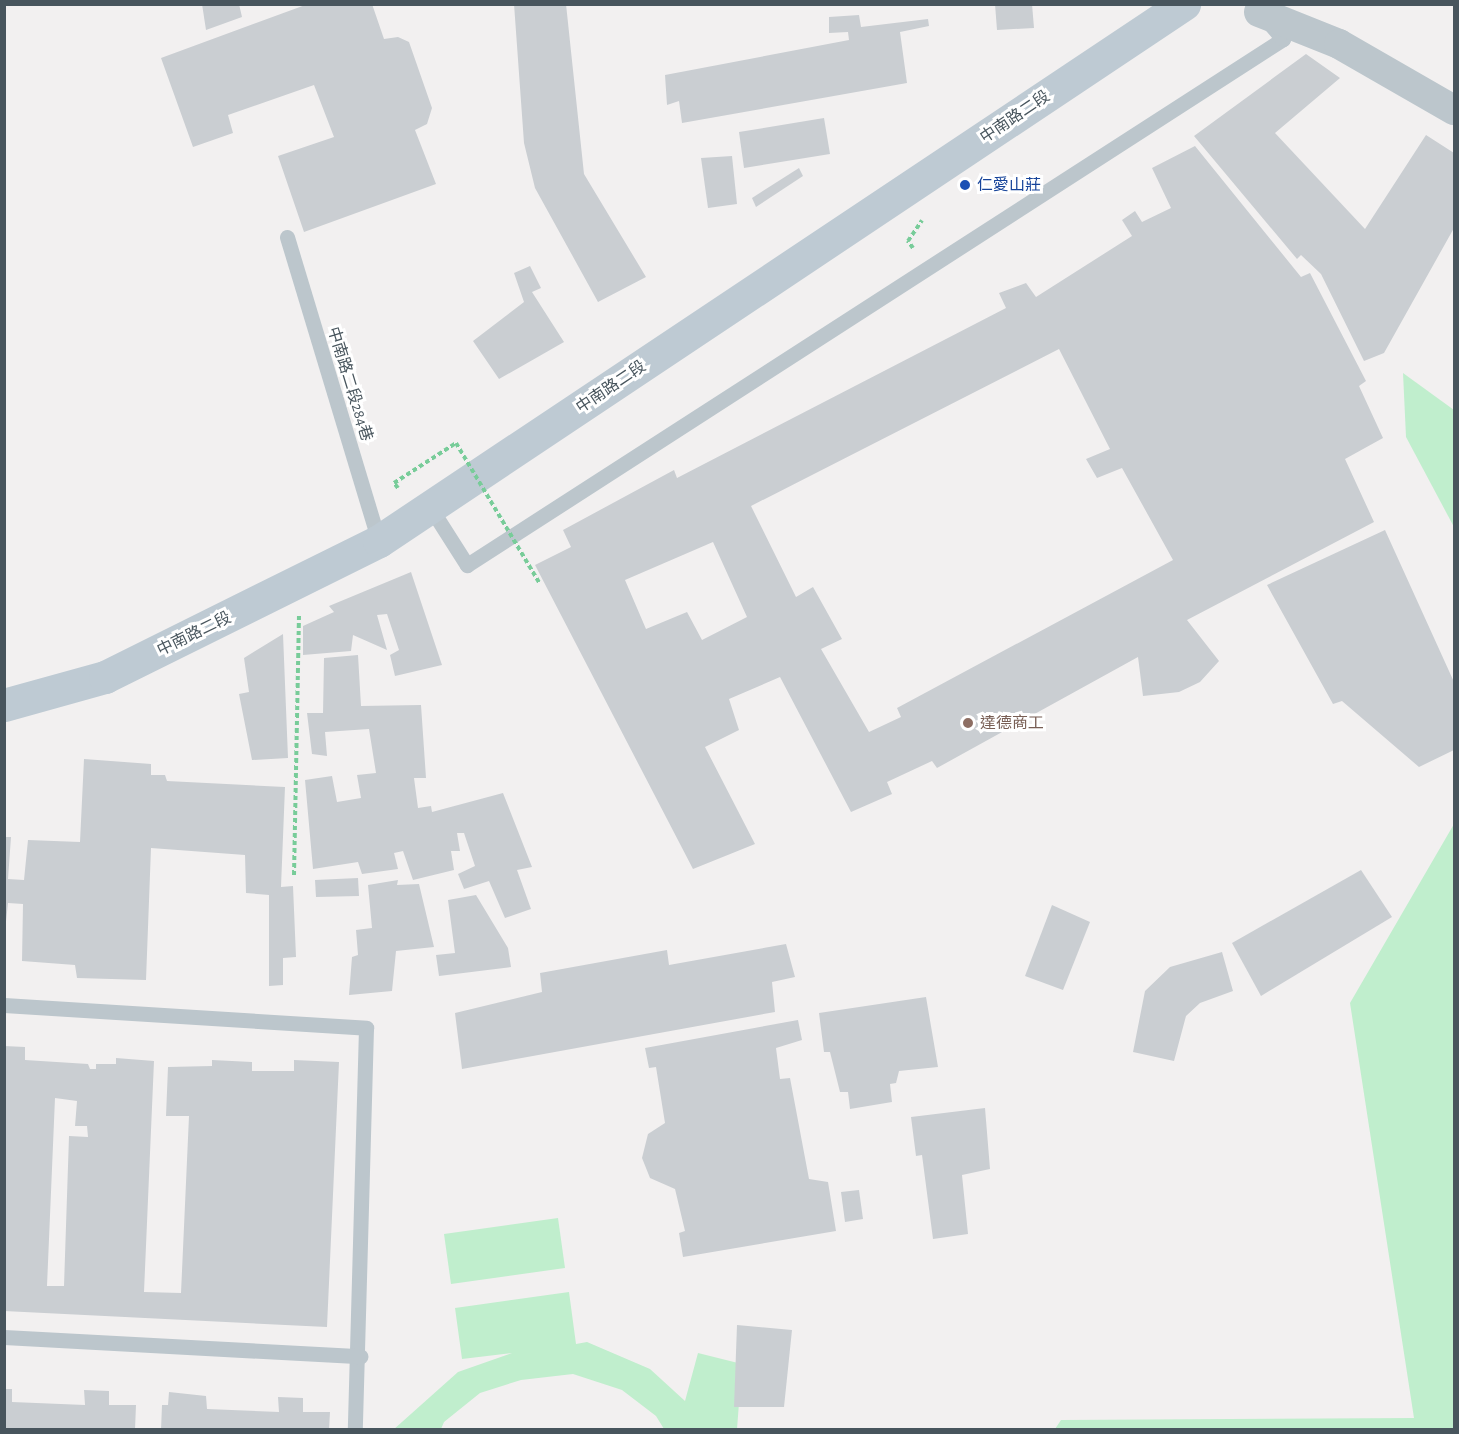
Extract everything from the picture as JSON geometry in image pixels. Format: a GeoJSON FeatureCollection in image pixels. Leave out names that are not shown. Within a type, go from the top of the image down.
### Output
{"type":"FeatureCollection","features":[{"type":"Feature","properties":{"kind":"main road","name":"中南路二段"},"geometry":{"type":"LineString","coordinates":[[4,705],[105,677],[379,541],[1184,4]]}},
{"type":"Feature","properties":{"kind":"street"},"geometry":{"type":"LineString","coordinates":[[1255,8],[1339,44],[1455,110]]}},
{"type":"Feature","properties":{"kind":"lane"},"geometry":{"type":"LineString","coordinates":[[430,507],[467,565],[1283,39],[1255,8]]}},
{"type":"Feature","properties":{"kind":"lane","name":"中南路二段284巷"},"geometry":{"type":"LineString","coordinates":[[286,237],[379,541]]}},
{"type":"Feature","properties":{"kind":"lane"},"geometry":{"type":"LineString","coordinates":[[4,1005],[366,1028],[360,1356],[355,1430]]}},
{"type":"Feature","properties":{"kind":"lane"},"geometry":{"type":"LineString","coordinates":[[4,1337],[360,1356]]}},
{"type":"Feature","properties":{"kind":"path"},"geometry":{"type":"LineString","coordinates":[[922,246],[912,248],[908,241],[926,214]]}},
{"type":"Feature","properties":{"kind":"path"},"geometry":{"type":"LineString","coordinates":[[394,483],[456,443],[539,582]]}},
{"type":"Feature","properties":{"kind":"path"},"geometry":{"type":"LineString","coordinates":[[294,875],[300,582]]}},
{"type":"Feature","properties":{"kind":"green space"},"geometry":{"type":"Polygon","coordinates":[[[1403,373],[1454,410],[1454,527],[1406,437],[1403,373]]]}},
{"type":"Feature","properties":{"kind":"green space"},"geometry":{"type":"Polygon","coordinates":[[[1454,824],[1454,1429],[1055,1429],[1061,1420],[1414,1418],[1350,1003],[1454,824]]]}},
{"type":"Feature","properties":{"kind":"green space"},"geometry":{"type":"Polygon","coordinates":[[[558,1218],[565,1268],[451,1284],[444,1234],[558,1218]]]}},
{"type":"Feature","properties":{"kind":"green space"},"geometry":{"type":"Polygon","coordinates":[[[569,1292],[576,1344],[587,1342],[650,1369],[685,1401],[698,1353],[742,1364],[737,1429],[664,1429],[656,1416],[622,1390],[573,1374],[521,1380],[480,1393],[444,1422],[441,1429],[393,1430],[458,1372],[512,1353],[462,1359],[455,1308],[569,1292]]]}},
{"type":"Feature","properties":{"kind":"building"},"geometry":{"type":"Polygon","coordinates":[[[202,4],[239,4],[242,17],[206,30],[202,4]]]}},
{"type":"Feature","properties":{"kind":"building"},"geometry":{"type":"Polygon","coordinates":[[[308,4],[372,4],[384,39],[398,37],[409,42],[432,108],[427,124],[415,130],[436,184],[304,232],[278,156],[334,137],[314,85],[228,115],[233,133],[193,147],[161,58],[308,4]]]}},
{"type":"Feature","properties":{"kind":"building"},"geometry":{"type":"Polygon","coordinates":[[[514,4],[566,4],[584,174],[646,277],[598,302],[535,188],[524,143],[514,4]]]}},
{"type":"Feature","properties":{"kind":"building"},"geometry":{"type":"Polygon","coordinates":[[[995,4],[1032,4],[1034,28],[997,30],[995,4]]]}},
{"type":"Feature","properties":{"kind":"building"},"geometry":{"type":"Polygon","coordinates":[[[859,15],[861,27],[928,19],[929,26],[900,32],[907,83],[682,123],[679,101],[667,105],[665,75],[849,40],[848,32],[829,33],[829,17],[859,15]]]}},
{"type":"Feature","properties":{"kind":"building"},"geometry":{"type":"Polygon","coordinates":[[[1306,54],[1340,78],[1275,133],[1365,229],[1426,135],[1454,153],[1454,228],[1384,353],[1364,361],[1321,274],[1301,255],[1297,259],[1194,136],[1306,54]]]}},
{"type":"Feature","properties":{"kind":"building"},"geometry":{"type":"Polygon","coordinates":[[[824,118],[830,154],[744,168],[739,132],[824,118]]]}},
{"type":"Feature","properties":{"kind":"building"},"geometry":{"type":"Polygon","coordinates":[[[1195,146],[1301,277],[1310,273],[1366,381],[1359,386],[1383,438],[1345,459],[1374,522],[1187,620],[1219,661],[1200,682],[1179,692],[1143,696],[1138,657],[937,768],[932,761],[887,782],[892,794],[851,812],[780,677],[729,699],[739,730],[705,747],[755,844],[693,869],[535,565],[571,547],[563,530],[674,470],[677,478],[1006,308],[999,293],[1026,283],[1036,297],[1132,236],[1122,220],[1135,211],[1142,222],[1171,208],[1152,168],[1195,146]],[[1059,349],[751,506],[796,597],[813,587],[842,639],[821,649],[869,732],[901,717],[897,708],[1173,560],[1122,468],[1097,478],[1086,459],[1110,449],[1059,349]],[[713,542],[625,580],[646,629],[687,612],[702,640],[747,617],[713,542]]]}},
{"type":"Feature","properties":{"kind":"building"},"geometry":{"type":"Polygon","coordinates":[[[732,156],[737,204],[708,208],[701,158],[732,156]]]}},
{"type":"Feature","properties":{"kind":"building"},"geometry":{"type":"Polygon","coordinates":[[[799,168],[803,176],[756,207],[752,198],[799,168]]]}},
{"type":"Feature","properties":{"kind":"building"},"geometry":{"type":"Polygon","coordinates":[[[530,266],[541,288],[532,292],[564,342],[499,379],[473,341],[524,302],[514,273],[530,266]]]}},
{"type":"Feature","properties":{"kind":"building"},"geometry":{"type":"Polygon","coordinates":[[[1385,530],[1454,682],[1454,750],[1419,767],[1342,701],[1333,704],[1267,585],[1385,530]]]}},
{"type":"Feature","properties":{"kind":"building"},"geometry":{"type":"Polygon","coordinates":[[[411,572],[442,665],[395,676],[390,655],[399,650],[387,614],[377,615],[387,650],[353,635],[351,651],[303,655],[303,626],[334,612],[329,606],[411,572]]]}},
{"type":"Feature","properties":{"kind":"building"},"geometry":{"type":"Polygon","coordinates":[[[283,634],[288,758],[252,760],[239,694],[249,692],[244,658],[283,634]]]}},
{"type":"Feature","properties":{"kind":"building"},"geometry":{"type":"Polygon","coordinates":[[[358,655],[361,706],[421,705],[426,778],[414,778],[418,808],[431,806],[432,812],[503,793],[532,867],[517,870],[531,909],[505,918],[489,881],[464,889],[458,874],[475,866],[464,833],[457,833],[460,851],[451,851],[454,870],[413,880],[403,851],[394,853],[398,869],[362,874],[358,862],[313,869],[305,780],[332,776],[337,802],[361,798],[357,775],[376,773],[369,729],[325,732],[327,756],[312,754],[307,713],[323,713],[324,658],[358,655]]]}},
{"type":"Feature","properties":{"kind":"building"},"geometry":{"type":"Polygon","coordinates":[[[84,759],[151,764],[151,775],[165,775],[167,781],[285,787],[281,887],[293,886],[296,957],[283,958],[283,985],[269,986],[269,895],[246,893],[245,855],[151,848],[146,980],[77,978],[75,965],[22,961],[23,904],[8,903],[4,940],[4,837],[11,837],[8,879],[24,880],[28,840],[80,842],[84,759]]]}},
{"type":"Feature","properties":{"kind":"building"},"geometry":{"type":"Polygon","coordinates":[[[1361,870],[1392,917],[1261,996],[1232,943],[1361,870]]]}},
{"type":"Feature","properties":{"kind":"building"},"geometry":{"type":"Polygon","coordinates":[[[358,878],[359,896],[316,897],[315,880],[358,878]]]}},
{"type":"Feature","properties":{"kind":"building"},"geometry":{"type":"Polygon","coordinates":[[[398,880],[397,885],[419,884],[434,947],[396,951],[392,991],[349,995],[352,957],[358,955],[356,930],[372,928],[368,885],[398,880]]]}},
{"type":"Feature","properties":{"kind":"building"},"geometry":{"type":"Polygon","coordinates":[[[476,895],[508,948],[511,967],[439,976],[436,955],[455,953],[448,900],[476,895]]]}},
{"type":"Feature","properties":{"kind":"building"},"geometry":{"type":"Polygon","coordinates":[[[1052,905],[1090,922],[1063,990],[1025,976],[1052,905]]]}},
{"type":"Feature","properties":{"kind":"building"},"geometry":{"type":"Polygon","coordinates":[[[786,944],[795,977],[772,982],[775,1012],[462,1069],[455,1013],[542,992],[540,973],[667,950],[669,965],[786,944]]]}},
{"type":"Feature","properties":{"kind":"building"},"geometry":{"type":"Polygon","coordinates":[[[1222,952],[1233,991],[1200,1003],[1186,1016],[1174,1061],[1133,1052],[1145,991],[1170,967],[1222,952]]]}},
{"type":"Feature","properties":{"kind":"building"},"geometry":{"type":"Polygon","coordinates":[[[926,997],[938,1067],[899,1071],[896,1083],[890,1084],[892,1102],[850,1109],[848,1092],[840,1092],[830,1052],[824,1052],[819,1013],[926,997]]]}},
{"type":"Feature","properties":{"kind":"building"},"geometry":{"type":"Polygon","coordinates":[[[798,1020],[802,1040],[776,1048],[780,1079],[790,1078],[809,1179],[828,1182],[836,1231],[683,1257],[679,1233],[685,1231],[675,1189],[650,1178],[642,1158],[648,1134],[665,1123],[656,1067],[649,1068],[645,1048],[798,1020]]]}},
{"type":"Feature","properties":{"kind":"building"},"geometry":{"type":"Polygon","coordinates":[[[4,1046],[25,1047],[25,1060],[88,1064],[90,1069],[96,1069],[96,1064],[116,1064],[116,1058],[154,1061],[144,1292],[181,1293],[189,1116],[166,1116],[168,1067],[212,1066],[212,1060],[252,1062],[252,1071],[294,1071],[294,1060],[339,1062],[327,1327],[4,1311],[4,1046]],[[55,1098],[47,1286],[64,1286],[69,1136],[88,1137],[87,1126],[75,1126],[77,1101],[55,1098]]]}},
{"type":"Feature","properties":{"kind":"building"},"geometry":{"type":"Polygon","coordinates":[[[985,1108],[990,1169],[962,1175],[968,1234],[933,1239],[922,1155],[916,1156],[911,1117],[985,1108]]]}},
{"type":"Feature","properties":{"kind":"building"},"geometry":{"type":"Polygon","coordinates":[[[859,1190],[863,1219],[845,1222],[841,1192],[859,1190]]]}},
{"type":"Feature","properties":{"kind":"building"},"geometry":{"type":"Polygon","coordinates":[[[737,1325],[792,1330],[784,1407],[734,1407],[737,1325]]]}},
{"type":"Feature","properties":{"kind":"building"},"geometry":{"type":"Polygon","coordinates":[[[4,1389],[12,1389],[12,1402],[85,1405],[84,1390],[109,1391],[109,1405],[136,1405],[135,1430],[4,1430],[4,1389]]]}},
{"type":"Feature","properties":{"kind":"building"},"geometry":{"type":"Polygon","coordinates":[[[169,1392],[206,1396],[207,1409],[279,1412],[278,1397],[303,1398],[303,1412],[330,1412],[329,1430],[161,1430],[162,1405],[168,1405],[169,1392]]]}},
{"type":"Feature","properties":{"kind":"place","name":"仁愛山莊"},"geometry":{"type":"Point","coordinates":[965,185]}},
{"type":"Feature","properties":{"kind":"place","name":"達德商工"},"geometry":{"type":"Point","coordinates":[968,723]}}]}
